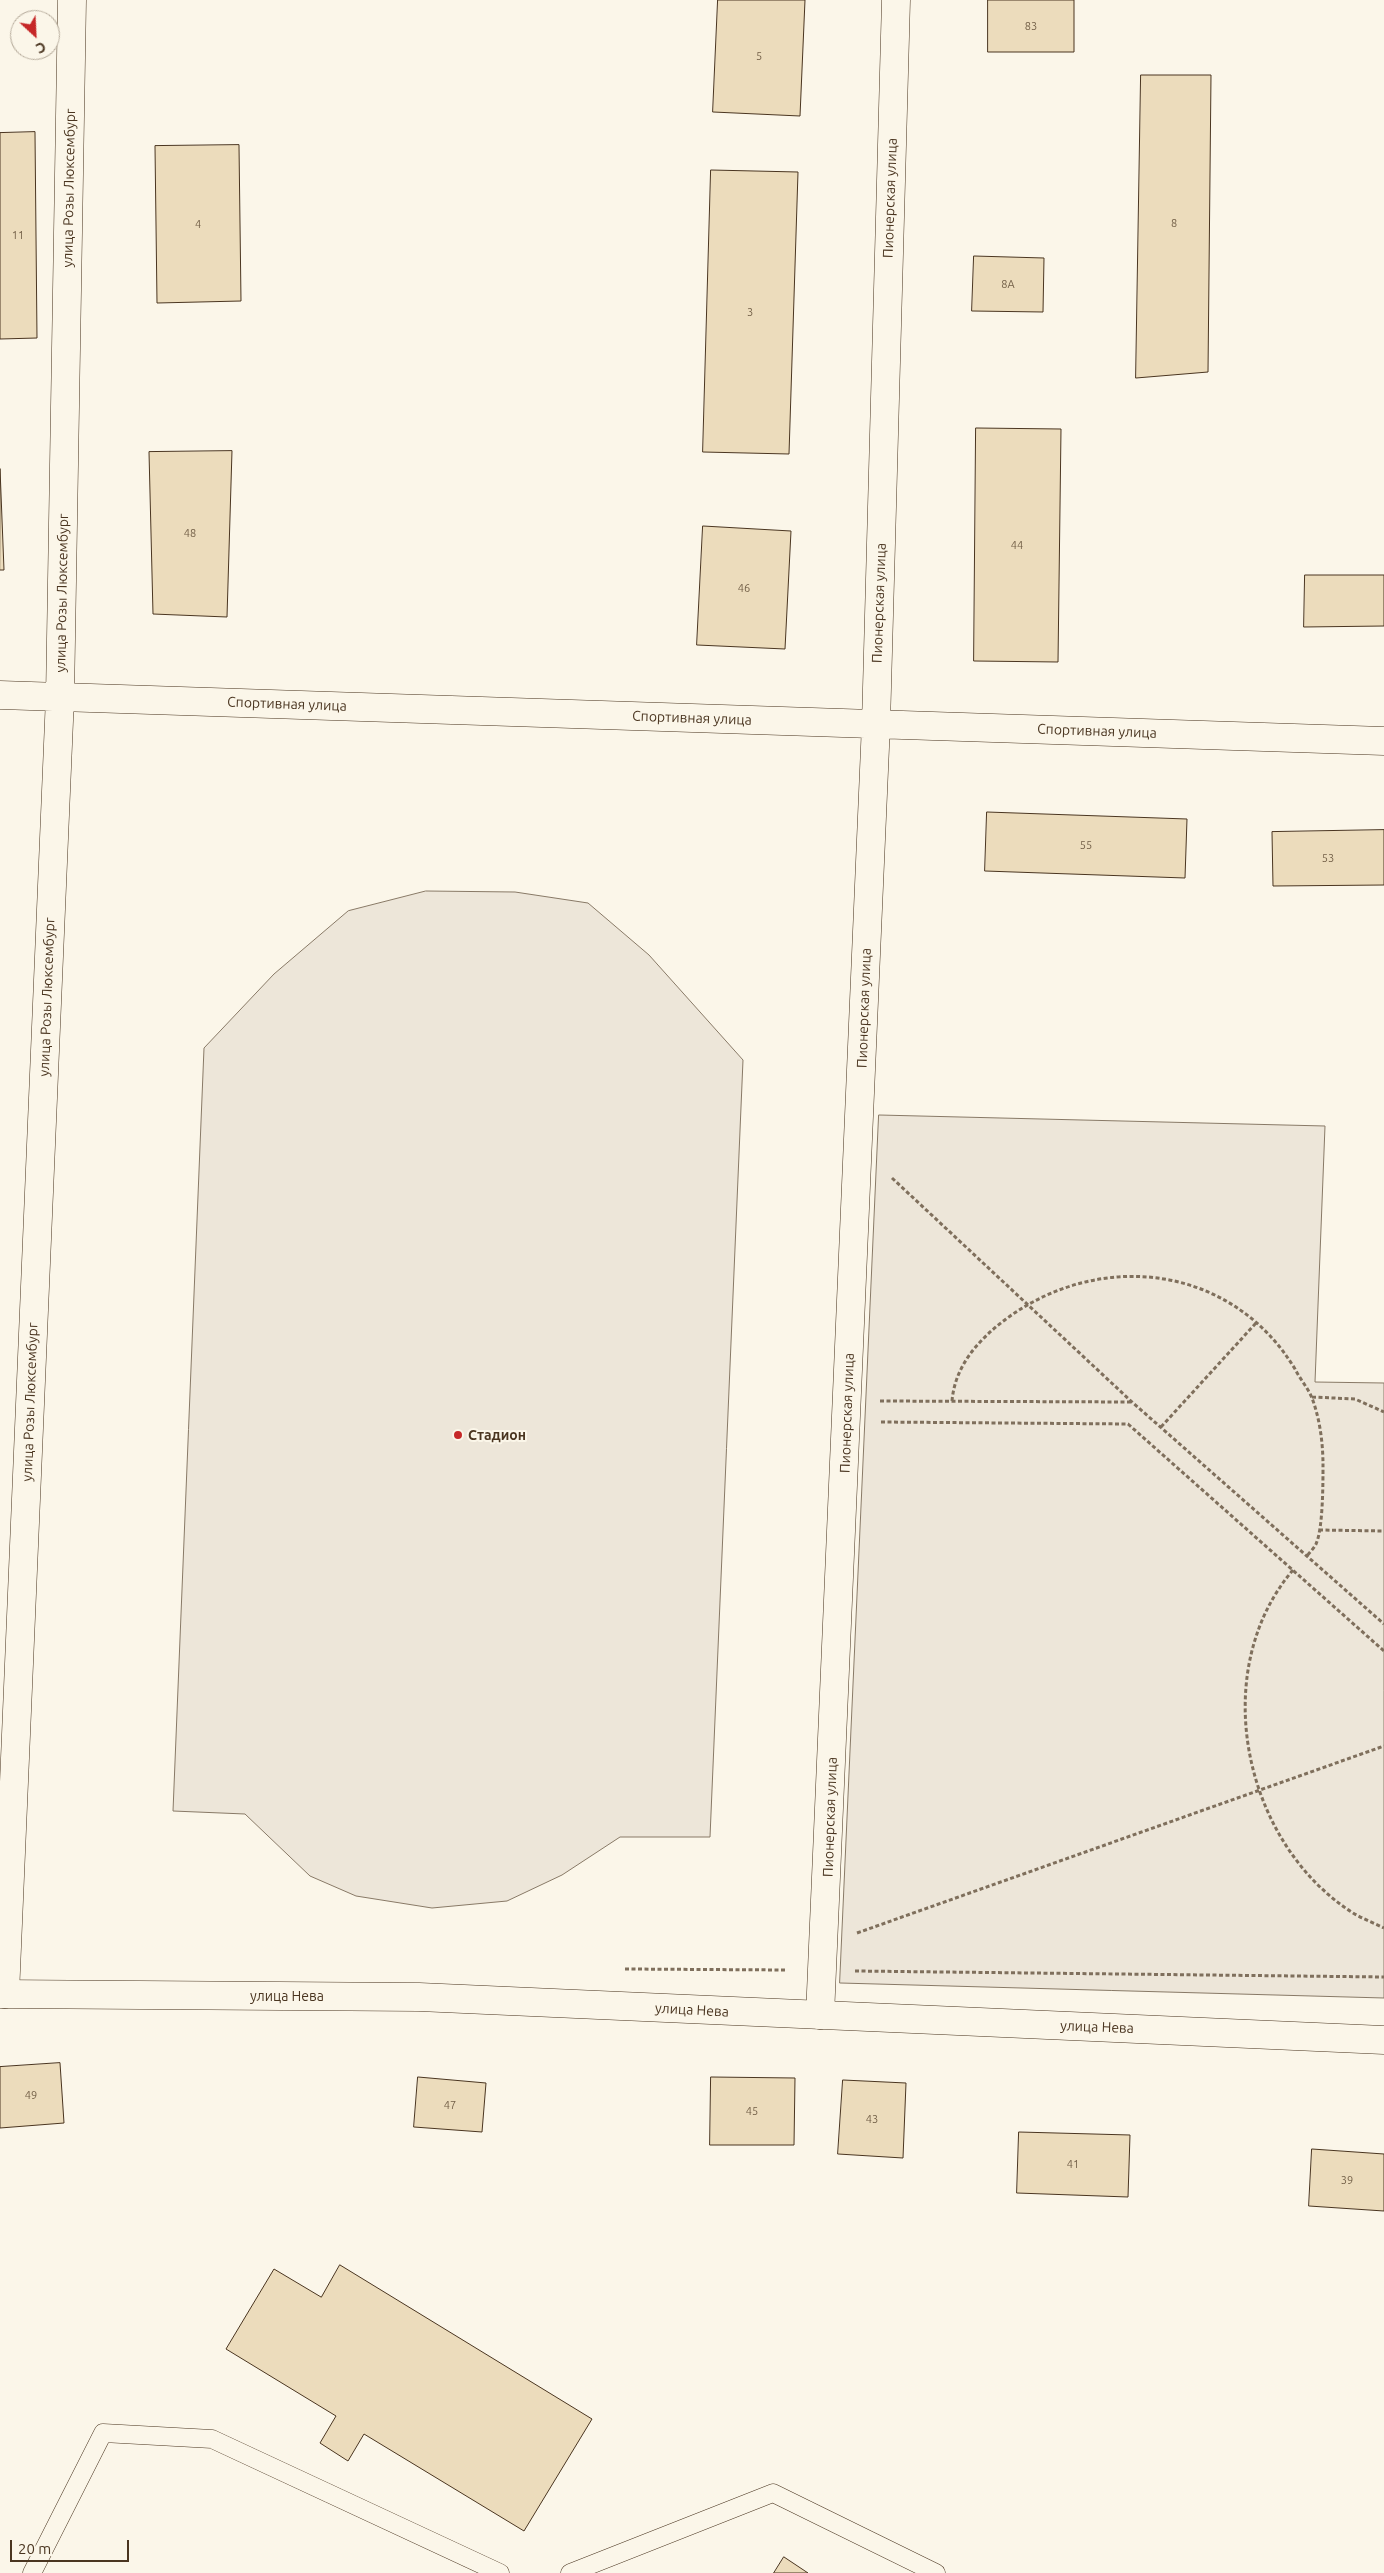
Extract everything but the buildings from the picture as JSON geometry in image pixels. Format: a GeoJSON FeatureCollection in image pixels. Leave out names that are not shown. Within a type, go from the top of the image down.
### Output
{"type":"FeatureCollection","features":[{"type":"Feature","properties":{"kind":"street","name":"улица Розы Люксембург"},"geometry":{"type":"LineString","coordinates":[[2,1994],[60,697],[72,0]]}},
{"type":"Feature","properties":{"kind":"street","name":"Пионерская улица"},"geometry":{"type":"LineString","coordinates":[[820,2016],[876,724],[896,0]]}},
{"type":"Feature","properties":{"kind":"street","name":"Спортивная улица"},"geometry":{"type":"LineString","coordinates":[[0,695],[1384,741]]}},
{"type":"Feature","properties":{"kind":"street","name":"улица Нева"},"geometry":{"type":"LineString","coordinates":[[2,1994],[419,1997],[1384,2040]]}},
{"type":"Feature","properties":{"kind":"lane"},"geometry":{"type":"LineString","coordinates":[[32,2573],[103,2433],[212,2439],[500,2573]]}},
{"type":"Feature","properties":{"kind":"lane"},"geometry":{"type":"LineString","coordinates":[[570,2573],[773,2493],[936,2573]]}},
{"type":"Feature","properties":{"kind":"path"},"geometry":{"type":"LineString","coordinates":[[884,1171],[1132,1402],[1384,1624]]}},
{"type":"Feature","properties":{"kind":"path"},"geometry":{"type":"LineString","coordinates":[[952,1401],[958,1374],[967,1357],[996,1326],[1027,1304],[1058,1290],[1089,1281],[1138,1276],[1188,1284],[1224,1300],[1256,1323],[1281,1348],[1312,1398],[1320,1427],[1323,1460],[1317,1543],[1307,1556]]}},
{"type":"Feature","properties":{"kind":"path"},"geometry":{"type":"LineString","coordinates":[[1161,1427],[1256,1323]]}},
{"type":"Feature","properties":{"kind":"path"},"geometry":{"type":"LineString","coordinates":[[1312,1398],[1355,1399],[1384,1412]]}},
{"type":"Feature","properties":{"kind":"path"},"geometry":{"type":"LineString","coordinates":[[847,1411],[952,1401],[1132,1402]]}},
{"type":"Feature","properties":{"kind":"path"},"geometry":{"type":"LineString","coordinates":[[847,1411],[1128,1424],[1384,1651]]}},
{"type":"Feature","properties":{"kind":"path"},"geometry":{"type":"LineString","coordinates":[[1319,1530],[1384,1531]]}},
{"type":"Feature","properties":{"kind":"path"},"geometry":{"type":"LineString","coordinates":[[1293,1570],[1280,1585],[1263,1621],[1246,1675],[1244,1700],[1247,1742],[1259,1791],[1266,1810],[1296,1859],[1322,1887],[1353,1913],[1384,1928]]}},
{"type":"Feature","properties":{"kind":"path"},"geometry":{"type":"LineString","coordinates":[[857,1933],[1384,1746]]}},
{"type":"Feature","properties":{"kind":"path"},"geometry":{"type":"LineString","coordinates":[[616,1968],[1384,1978]]}},
{"type":"Feature","properties":{"kind":"shaded area","name":"Стадион"},"geometry":{"type":"Polygon","coordinates":[[[426,891],[515,892],[588,903],[649,955],[743,1060],[710,1837],[620,1837],[562,1875],[507,1901],[432,1908],[356,1896],[310,1876],[245,1814],[173,1811],[204,1048],[274,974],[348,911],[426,891]]]}},
{"type":"Feature","properties":{"kind":"shaded area"},"geometry":{"type":"Polygon","coordinates":[[[879,1115],[1325,1126],[1315,1382],[1384,1383],[1384,1998],[840,1983],[879,1115]]]}},
{"type":"Feature","properties":{"kind":"place","name":"Стадион"},"geometry":{"type":"Point","coordinates":[458,1435]}}]}
